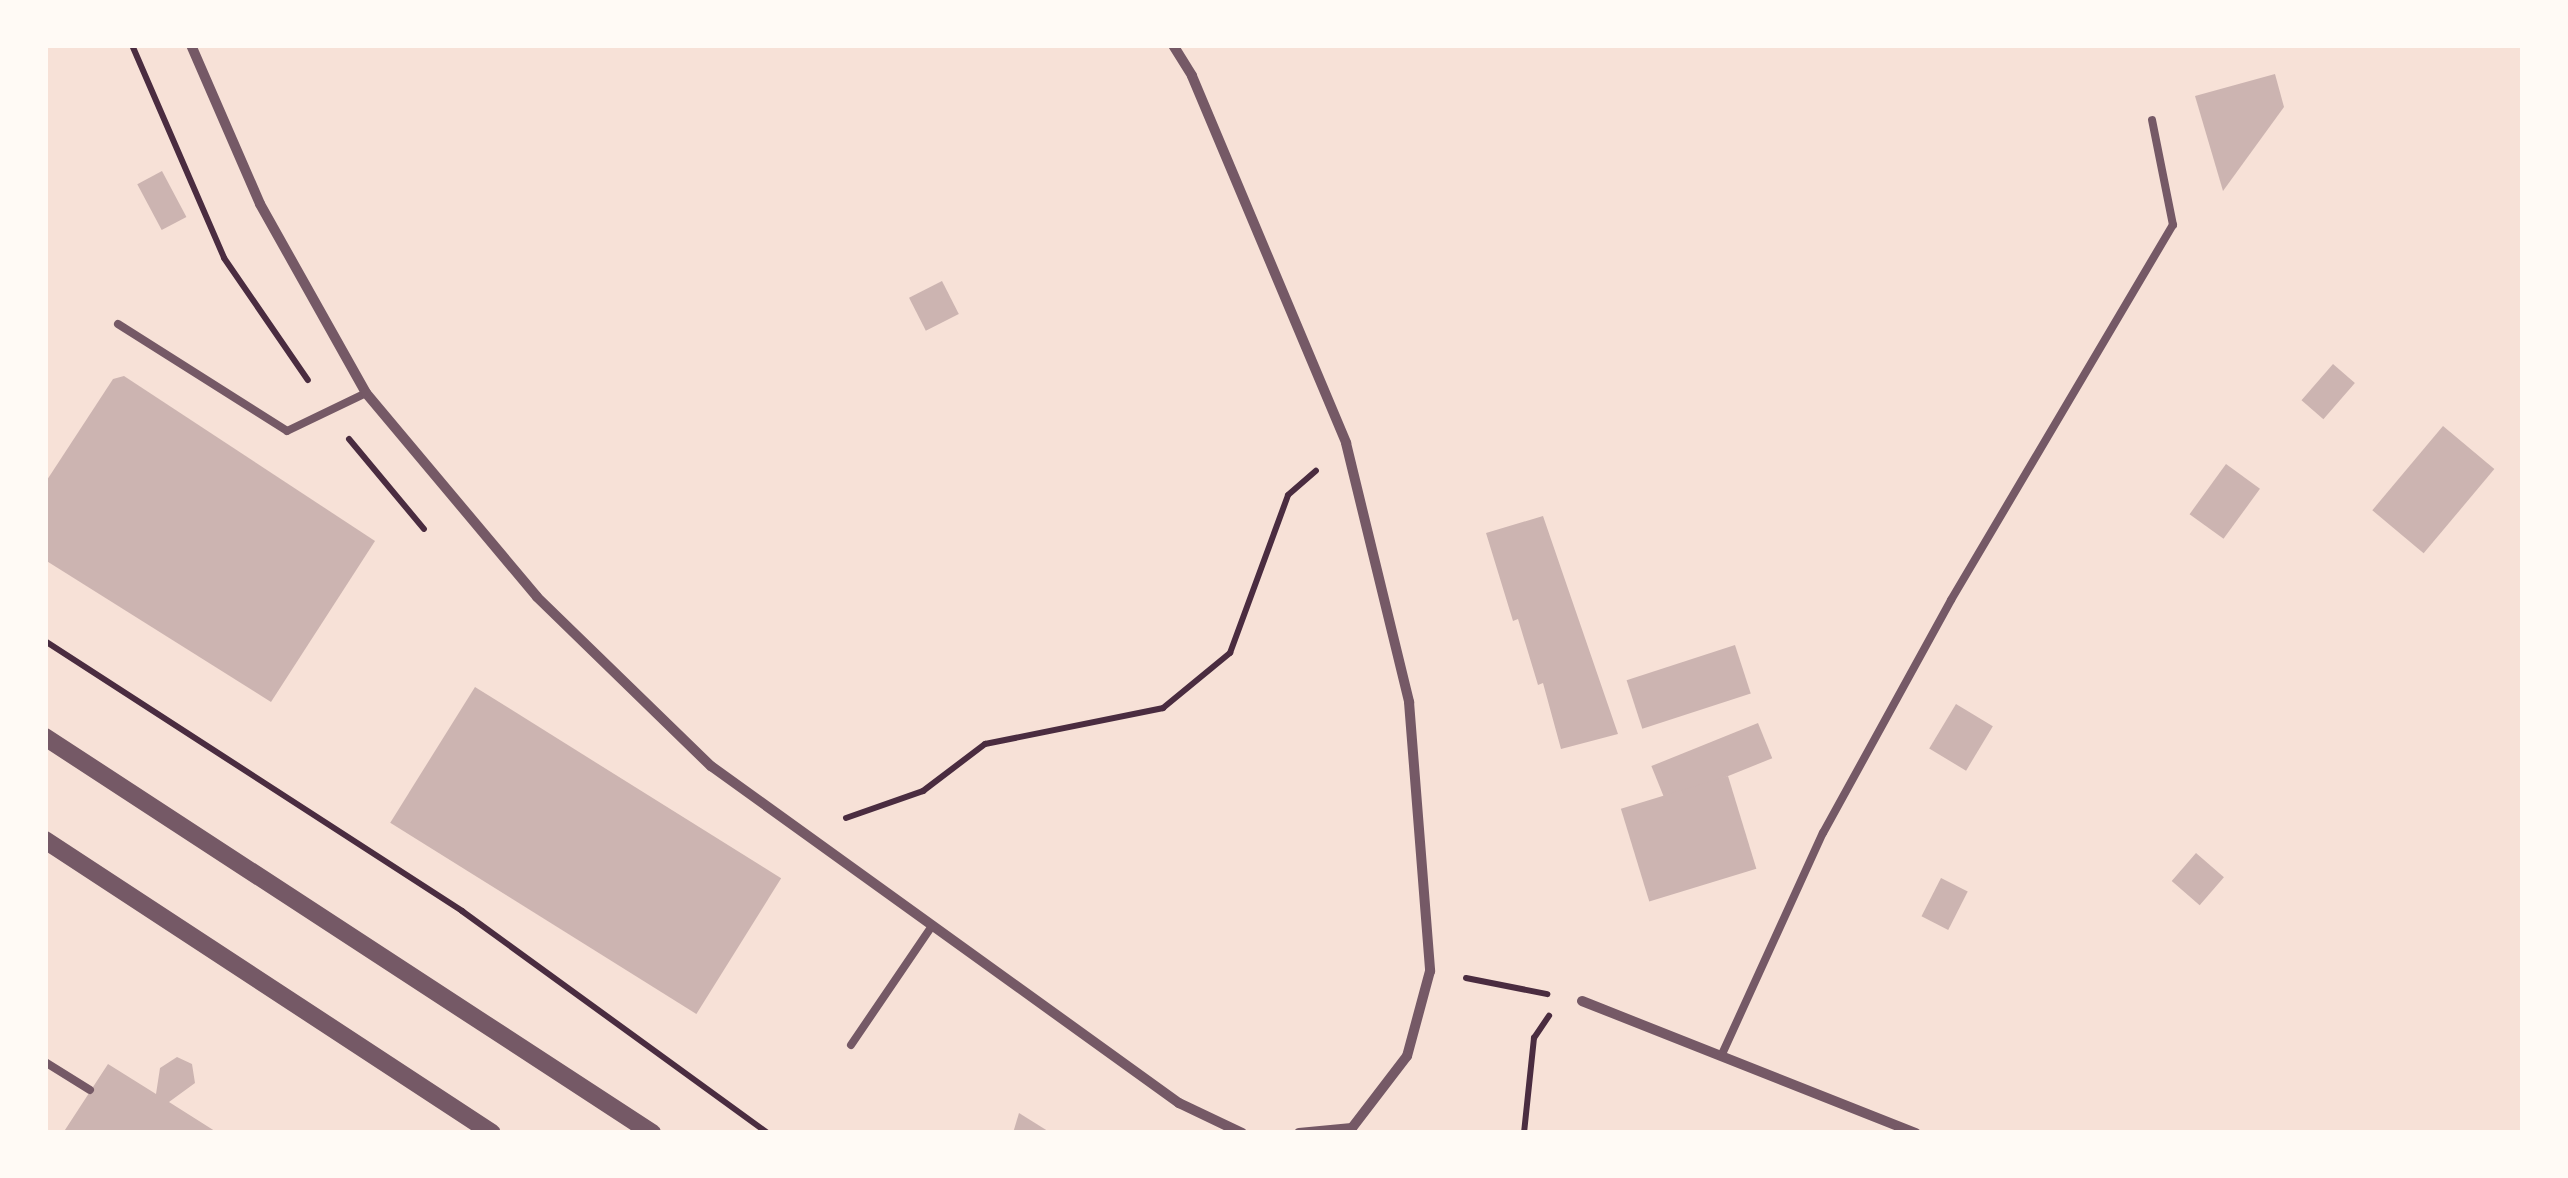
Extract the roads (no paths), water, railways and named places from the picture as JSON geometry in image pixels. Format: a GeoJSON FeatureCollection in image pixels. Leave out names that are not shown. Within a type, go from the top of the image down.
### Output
{"type":"FeatureCollection","features":[{"type":"Feature","properties":{"kind":"street"},"geometry":{"type":"LineString","coordinates":[[191,45],[260,204],[366,393],[537,598],[711,766],[1179,1102],[1242,1133]]}},
{"type":"Feature","properties":{"kind":"street"},"geometry":{"type":"LineString","coordinates":[[1173,45],[1192,76],[1346,443],[1408,702],[1430,971],[1407,1056],[1353,1130],[1300,1133]]}},
{"type":"Feature","properties":{"kind":"street"},"geometry":{"type":"LineString","coordinates":[[45,737],[652,1133]]}},
{"type":"Feature","properties":{"kind":"street"},"geometry":{"type":"LineString","coordinates":[[45,840],[492,1133]]}},
{"type":"Feature","properties":{"kind":"street"},"geometry":{"type":"LineString","coordinates":[[1582,1002],[1723,1052],[1916,1133]]}},
{"type":"Feature","properties":{"kind":"lane"},"geometry":{"type":"LineString","coordinates":[[1723,1052],[1823,833],[1951,600],[2173,225],[2152,120]]}},
{"type":"Feature","properties":{"kind":"lane"},"geometry":{"type":"LineString","coordinates":[[118,324],[286,431],[366,393]]}},
{"type":"Feature","properties":{"kind":"lane"},"geometry":{"type":"LineString","coordinates":[[852,1046],[932,926]]}},
{"type":"Feature","properties":{"kind":"lane"},"geometry":{"type":"LineString","coordinates":[[45,1062],[90,1090]]}}]}
